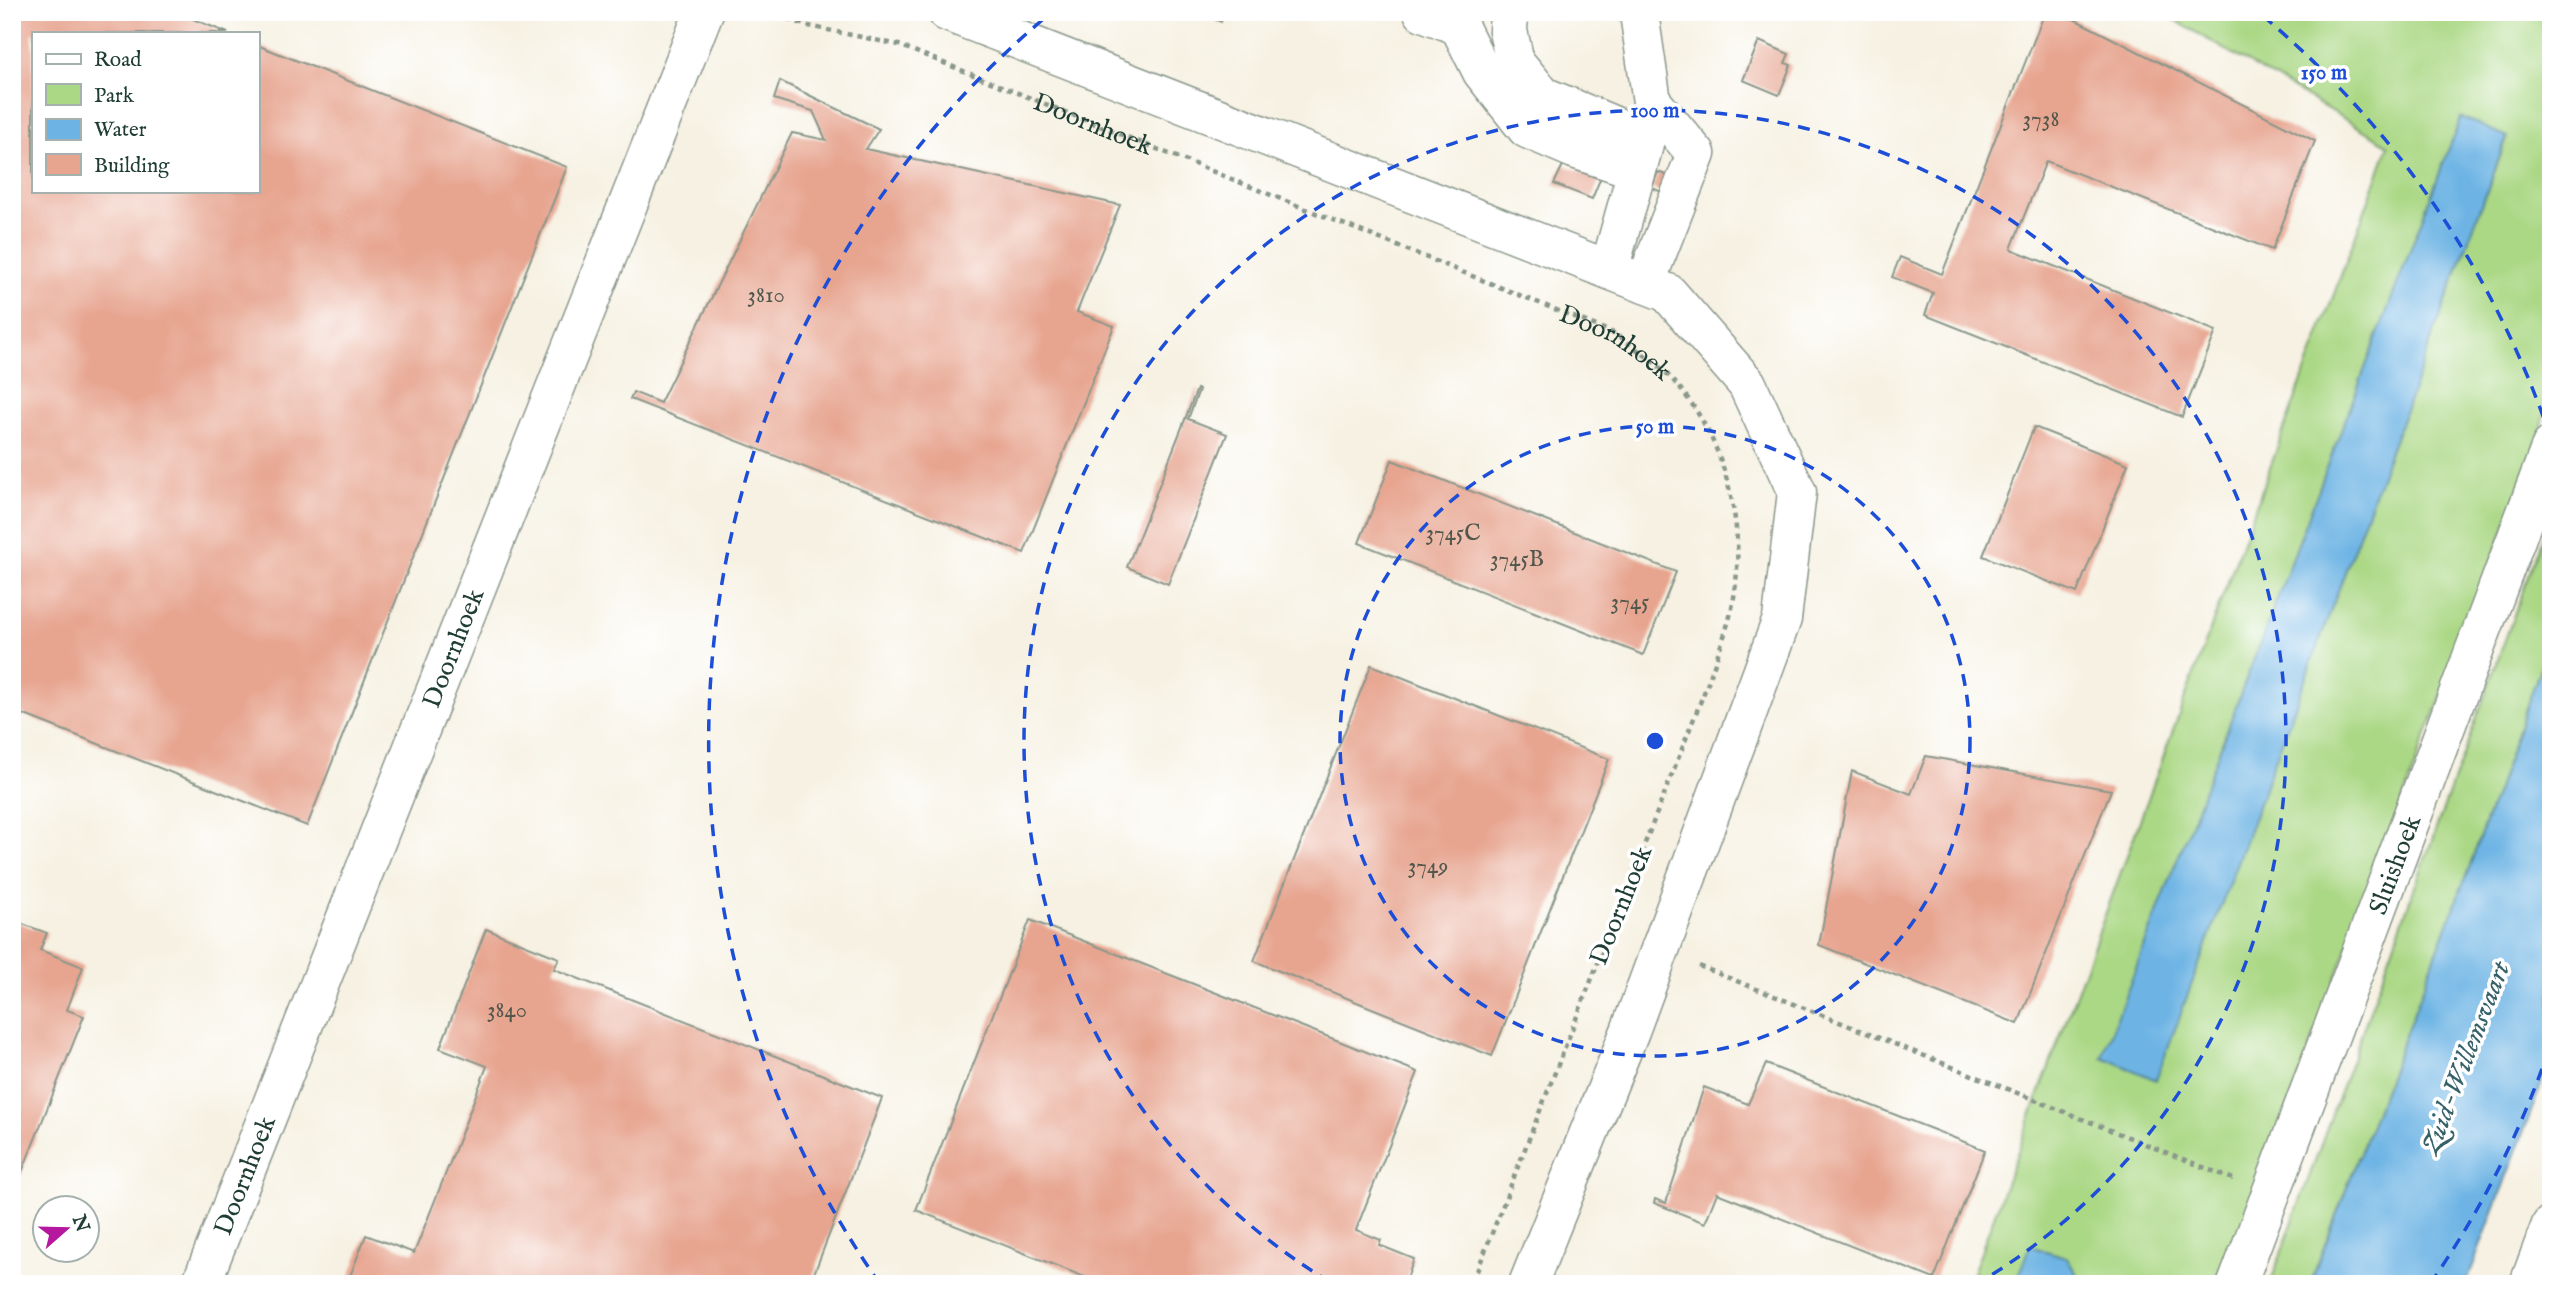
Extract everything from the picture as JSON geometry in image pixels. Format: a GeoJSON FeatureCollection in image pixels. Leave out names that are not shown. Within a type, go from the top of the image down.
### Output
{"type":"FeatureCollection","features":[{"type":"Feature","properties":{"kind":"street","name":"Doornhoek"},"geometry":{"type":"LineString","coordinates":[[201,1284],[704,12]]}},
{"type":"Feature","properties":{"kind":"street","name":"Doornhoek"},"geometry":{"type":"LineString","coordinates":[[947,12],[1668,293],[1747,384],[1797,492],[1782,620],[1630,1031],[1528,1284]]}},
{"type":"Feature","properties":{"kind":"street"},"geometry":{"type":"LineString","coordinates":[[1423,12],[1459,26],[1482,72],[1527,129],[1574,149],[1637,170]]}},
{"type":"Feature","properties":{"kind":"street"},"geometry":{"type":"LineString","coordinates":[[1509,12],[1508,30],[1515,62],[1543,96],[1636,135],[1644,145],[1609,270]]}},
{"type":"Feature","properties":{"kind":"street"},"geometry":{"type":"LineString","coordinates":[[1643,12],[1640,20],[1652,103],[1696,154],[1645,284]]}},
{"type":"Feature","properties":{"kind":"street","name":"Sluishoek"},"geometry":{"type":"LineString","coordinates":[[2237,1284],[2551,446]]}},
{"type":"Feature","properties":{"kind":"street"},"geometry":{"type":"LineString","coordinates":[[2529,1284],[2551,1225]]}},
{"type":"Feature","properties":{"kind":"path","name":"Doornhoek"},"geometry":{"type":"LineString","coordinates":[[770,12],[804,24],[899,45],[1616,334],[1667,375],[1698,414],[1725,468],[1737,545],[1733,603],[1710,680],[1472,1284]]}},
{"type":"Feature","properties":{"kind":"path"},"geometry":{"type":"LineString","coordinates":[[1610,930],[2272,1195]]}},
{"type":"Feature","properties":{"kind":"green space"},"geometry":{"type":"Polygon","coordinates":[[[2161,12],[2551,12],[2551,383],[2542,427],[2239,1237],[2212,1284],[2083,1284],[2066,1257],[2030,1246],[2015,1284],[1969,1284],[2389,145],[2161,12]],[[2461,118],[2103,1057],[2155,1079],[2507,138],[2461,118]]]}},
{"type":"Feature","properties":{"kind":"green space"},"geometry":{"type":"Polygon","coordinates":[[[2551,514],[2551,638],[2469,868],[2310,1284],[2270,1284],[2551,514]]]}},
{"type":"Feature","properties":{"kind":"water"},"geometry":{"type":"Polygon","coordinates":[[[2461,117],[2507,137],[2156,1080],[2102,1057],[2461,117]]]}},
{"type":"Feature","properties":{"kind":"water","name":"Zuid-Willemsvaart"},"geometry":{"type":"Polygon","coordinates":[[[2551,638],[2551,1059],[2466,1284],[2310,1284],[2469,868],[2551,638]]]}},
{"type":"Feature","properties":{"kind":"water"},"geometry":{"type":"Polygon","coordinates":[[[2030,1246],[2066,1257],[2083,1284],[2015,1284],[2030,1246]]]}},
{"type":"Feature","properties":{"kind":"building"},"geometry":{"type":"Polygon","coordinates":[[[21,12],[175,12],[225,32],[32,32],[32,192],[259,192],[259,46],[567,167],[307,826],[12,710],[12,34],[21,12]]]}},
{"type":"Feature","properties":{"kind":"building"},"geometry":{"type":"Polygon","coordinates":[[[1198,12],[1225,12],[1221,22],[1198,12]]]}},
{"type":"Feature","properties":{"kind":"building"},"geometry":{"type":"Polygon","coordinates":[[[2045,12],[2060,12],[2315,141],[2272,250],[2046,161],[2011,249],[2216,331],[2182,417],[1925,315],[1933,293],[1892,277],[1900,257],[1942,274],[2045,12]]]}},
{"type":"Feature","properties":{"kind":"building"},"geometry":{"type":"Polygon","coordinates":[[[1759,41],[1789,54],[1785,63],[1791,65],[1779,95],[1743,80],[1759,41]]]}},
{"type":"Feature","properties":{"kind":"building"},"geometry":{"type":"Polygon","coordinates":[[[780,81],[879,129],[866,149],[1120,205],[1077,312],[1114,326],[1024,553],[630,399],[633,392],[660,403],[792,133],[826,140],[813,111],[774,99],[780,81]]]}},
{"type":"Feature","properties":{"kind":"building"},"geometry":{"type":"Polygon","coordinates":[[[1563,165],[1600,179],[1592,199],[1554,184],[1563,165]]]}},
{"type":"Feature","properties":{"kind":"building"},"geometry":{"type":"Polygon","coordinates":[[[1658,172],[1676,179],[1669,195],[1652,188],[1658,172]]]}},
{"type":"Feature","properties":{"kind":"building"},"geometry":{"type":"Polygon","coordinates":[[[1197,389],[1199,390],[1188,419],[1227,434],[1168,584],[1127,567],[1197,389]]]}},
{"type":"Feature","properties":{"kind":"building"},"geometry":{"type":"Polygon","coordinates":[[[2034,427],[2128,464],[2077,593],[1983,556],[2034,427]]]}},
{"type":"Feature","properties":{"kind":"building"},"geometry":{"type":"Polygon","coordinates":[[[1392,460],[1676,572],[1643,655],[1359,543],[1392,460]]]}},
{"type":"Feature","properties":{"kind":"building"},"geometry":{"type":"Polygon","coordinates":[[[1371,665],[1609,759],[1492,1056],[1254,961],[1371,665]]]}},
{"type":"Feature","properties":{"kind":"building"},"geometry":{"type":"Polygon","coordinates":[[[1926,756],[2111,790],[2018,1024],[1819,945],[1852,771],[1911,794],[1926,756]]]}},
{"type":"Feature","properties":{"kind":"building"},"geometry":{"type":"Polygon","coordinates":[[[12,920],[47,933],[40,950],[83,967],[67,1010],[84,1016],[12,1197],[12,920]]]}},
{"type":"Feature","properties":{"kind":"building"},"geometry":{"type":"Polygon","coordinates":[[[1030,920],[1418,1072],[1356,1230],[1381,1240],[1379,1245],[1414,1259],[1405,1284],[1102,1284],[916,1210],[1030,920]]]}},
{"type":"Feature","properties":{"kind":"building"},"geometry":{"type":"Polygon","coordinates":[[[486,929],[559,958],[554,969],[882,1098],[810,1284],[347,1284],[366,1235],[414,1253],[451,1160],[487,1066],[440,1048],[486,929]]]}},
{"type":"Feature","properties":{"kind":"building"},"geometry":{"type":"Polygon","coordinates":[[[1766,1064],[1985,1150],[1934,1279],[1717,1193],[1705,1223],[1654,1203],[1655,1199],[1666,1203],[1704,1087],[1748,1104],[1766,1064]]]}}]}
